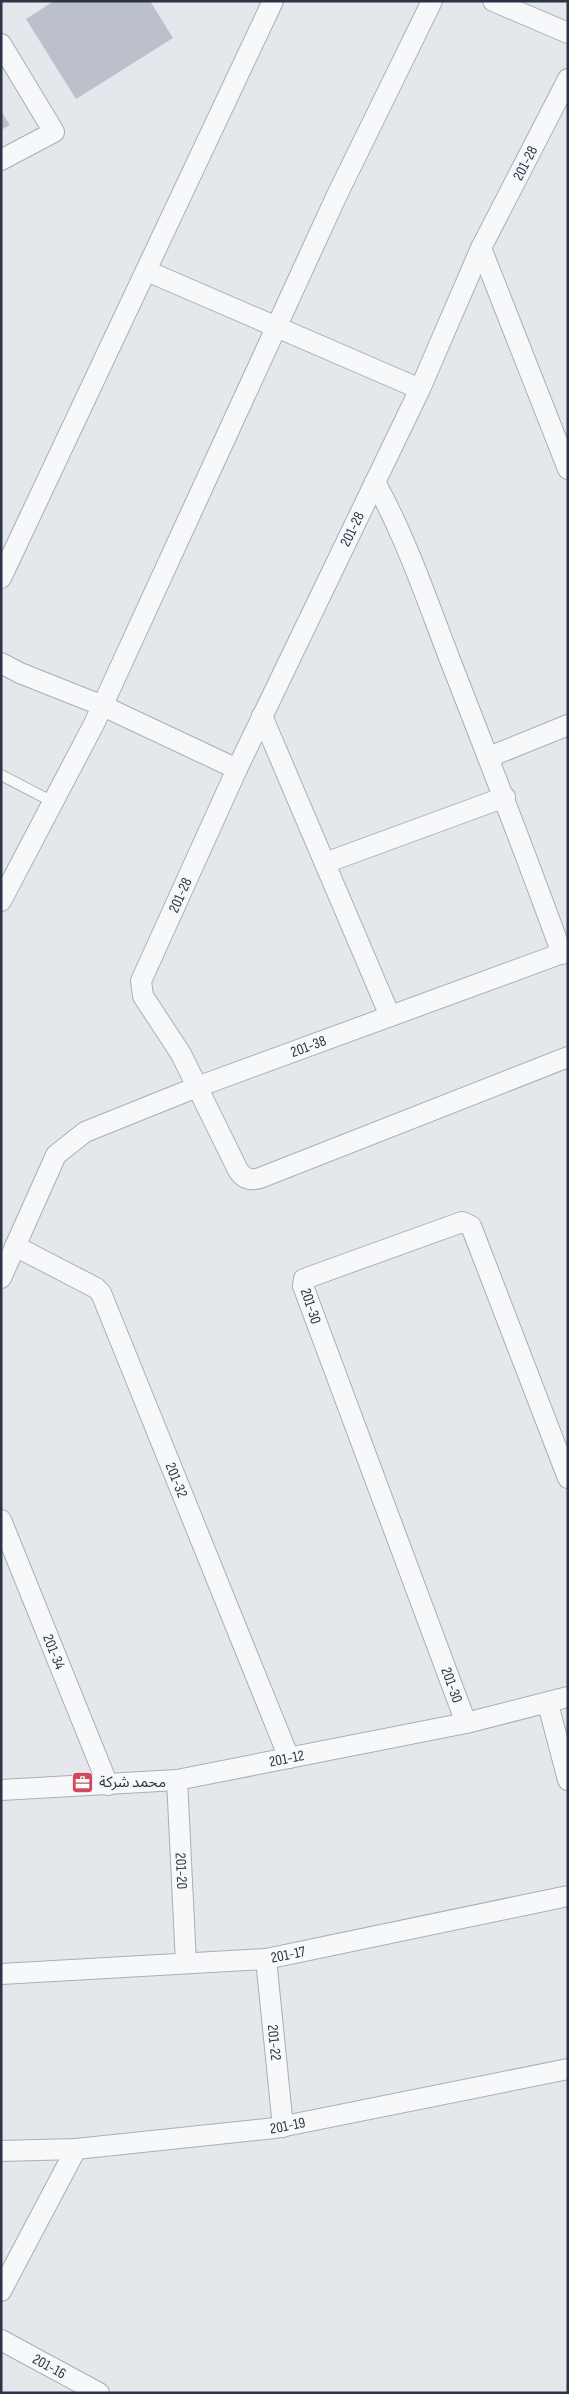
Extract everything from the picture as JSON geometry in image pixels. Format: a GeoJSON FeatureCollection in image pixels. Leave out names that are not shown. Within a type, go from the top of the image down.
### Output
{"type":"FeatureCollection","features":[{"type":"Feature","properties":{"kind":"street"},"geometry":{"type":"LineString","coordinates":[[1,578],[147,271],[272,1]]}},
{"type":"Feature","properties":{"kind":"street"},"geometry":{"type":"LineString","coordinates":[[1,902],[103,706],[337,194],[432,1]]}},
{"type":"Feature","properties":{"kind":"street"},"geometry":{"type":"LineString","coordinates":[[493,1],[568,33]]}},
{"type":"Feature","properties":{"kind":"street"},"geometry":{"type":"LineString","coordinates":[[1,44],[54,132],[1,160]]}},
{"type":"Feature","properties":{"kind":"street","name":"201-28"},"geometry":{"type":"LineString","coordinates":[[197,1087],[178,1049],[143,996],[142,981],[237,769],[420,389],[481,248],[568,79]]}},
{"type":"Feature","properties":{"kind":"street"},"geometry":{"type":"LineString","coordinates":[[481,248],[568,469]]}},
{"type":"Feature","properties":{"kind":"street"},"geometry":{"type":"LineString","coordinates":[[147,271],[420,389]]}},
{"type":"Feature","properties":{"kind":"street"},"geometry":{"type":"LineString","coordinates":[[375,482],[401,536],[565,953]]}},
{"type":"Feature","properties":{"kind":"street"},"geometry":{"type":"LineString","coordinates":[[1,663],[20,673],[103,706],[237,769]]}},
{"type":"Feature","properties":{"kind":"street"},"geometry":{"type":"LineString","coordinates":[[262,716],[390,1016]]}},
{"type":"Feature","properties":{"kind":"street"},"geometry":{"type":"LineString","coordinates":[[489,757],[568,725]]}},
{"type":"Feature","properties":{"kind":"street"},"geometry":{"type":"LineString","coordinates":[[325,863],[505,797]]}},
{"type":"Feature","properties":{"kind":"street","name":"201-38"},"geometry":{"type":"LineString","coordinates":[[14,1246],[56,1155],[85,1132],[197,1087],[565,953]]}},
{"type":"Feature","properties":{"kind":"street"},"geometry":{"type":"LineString","coordinates":[[197,1087],[238,1170],[245,1178],[255,1180],[568,1057]]}},
{"type":"Feature","properties":{"kind":"street","name":"201-30"},"geometry":{"type":"LineString","coordinates":[[466,1723],[304,1286],[304,1279],[462,1222],[471,1226],[568,1478]]}},
{"type":"Feature","properties":{"kind":"street"},"geometry":{"type":"LineString","coordinates":[[1,1278],[14,1246]]}},
{"type":"Feature","properties":{"kind":"street","name":"201-32"},"geometry":{"type":"LineString","coordinates":[[14,1246],[96,1288],[101,1293],[289,1758]]}},
{"type":"Feature","properties":{"kind":"street","name":"201-34"},"geometry":{"type":"LineString","coordinates":[[1,1520],[108,1785]]}},
{"type":"Feature","properties":{"kind":"street","name":"201-12"},"geometry":{"type":"LineString","coordinates":[[1,1790],[177,1780],[466,1723],[548,1704],[568,1697]]}},
{"type":"Feature","properties":{"kind":"street"},"geometry":{"type":"LineString","coordinates":[[548,1704],[568,1780]]}},
{"type":"Feature","properties":{"kind":"street","name":"201-20"},"geometry":{"type":"LineString","coordinates":[[177,1780],[186,1963]]}},
{"type":"Feature","properties":{"kind":"street","name":"201-17"},"geometry":{"type":"LineString","coordinates":[[1,1974],[266,1958],[568,1896]]}},
{"type":"Feature","properties":{"kind":"street","name":"201-22"},"geometry":{"type":"LineString","coordinates":[[266,1958],[283,2127]]}},
{"type":"Feature","properties":{"kind":"street","name":"201-19"},"geometry":{"type":"LineString","coordinates":[[1,2151],[76,2149],[283,2127],[568,2069]]}},
{"type":"Feature","properties":{"kind":"street"},"geometry":{"type":"LineString","coordinates":[[1,2291],[76,2149]]}},
{"type":"Feature","properties":{"kind":"street","name":"201-16"},"geometry":{"type":"LineString","coordinates":[[1,2340],[99,2393]]}},
{"type":"Feature","properties":{"kind":"lane"},"geometry":{"type":"LineString","coordinates":[[1,774],[53,802]]}},
{"type":"Feature","properties":{"kind":"building"},"geometry":{"type":"Polygon","coordinates":[[[54,1],[150,1],[173,38],[76,99],[26,19],[54,1]]]}},
{"type":"Feature","properties":{"kind":"building"},"geometry":{"type":"Polygon","coordinates":[[[1,111],[10,125],[1,130],[1,111]]]}},
{"type":"Feature","properties":{"kind":"place","name":"محمد شركة"},"geometry":{"type":"Point","coordinates":[83,1782]}}]}
